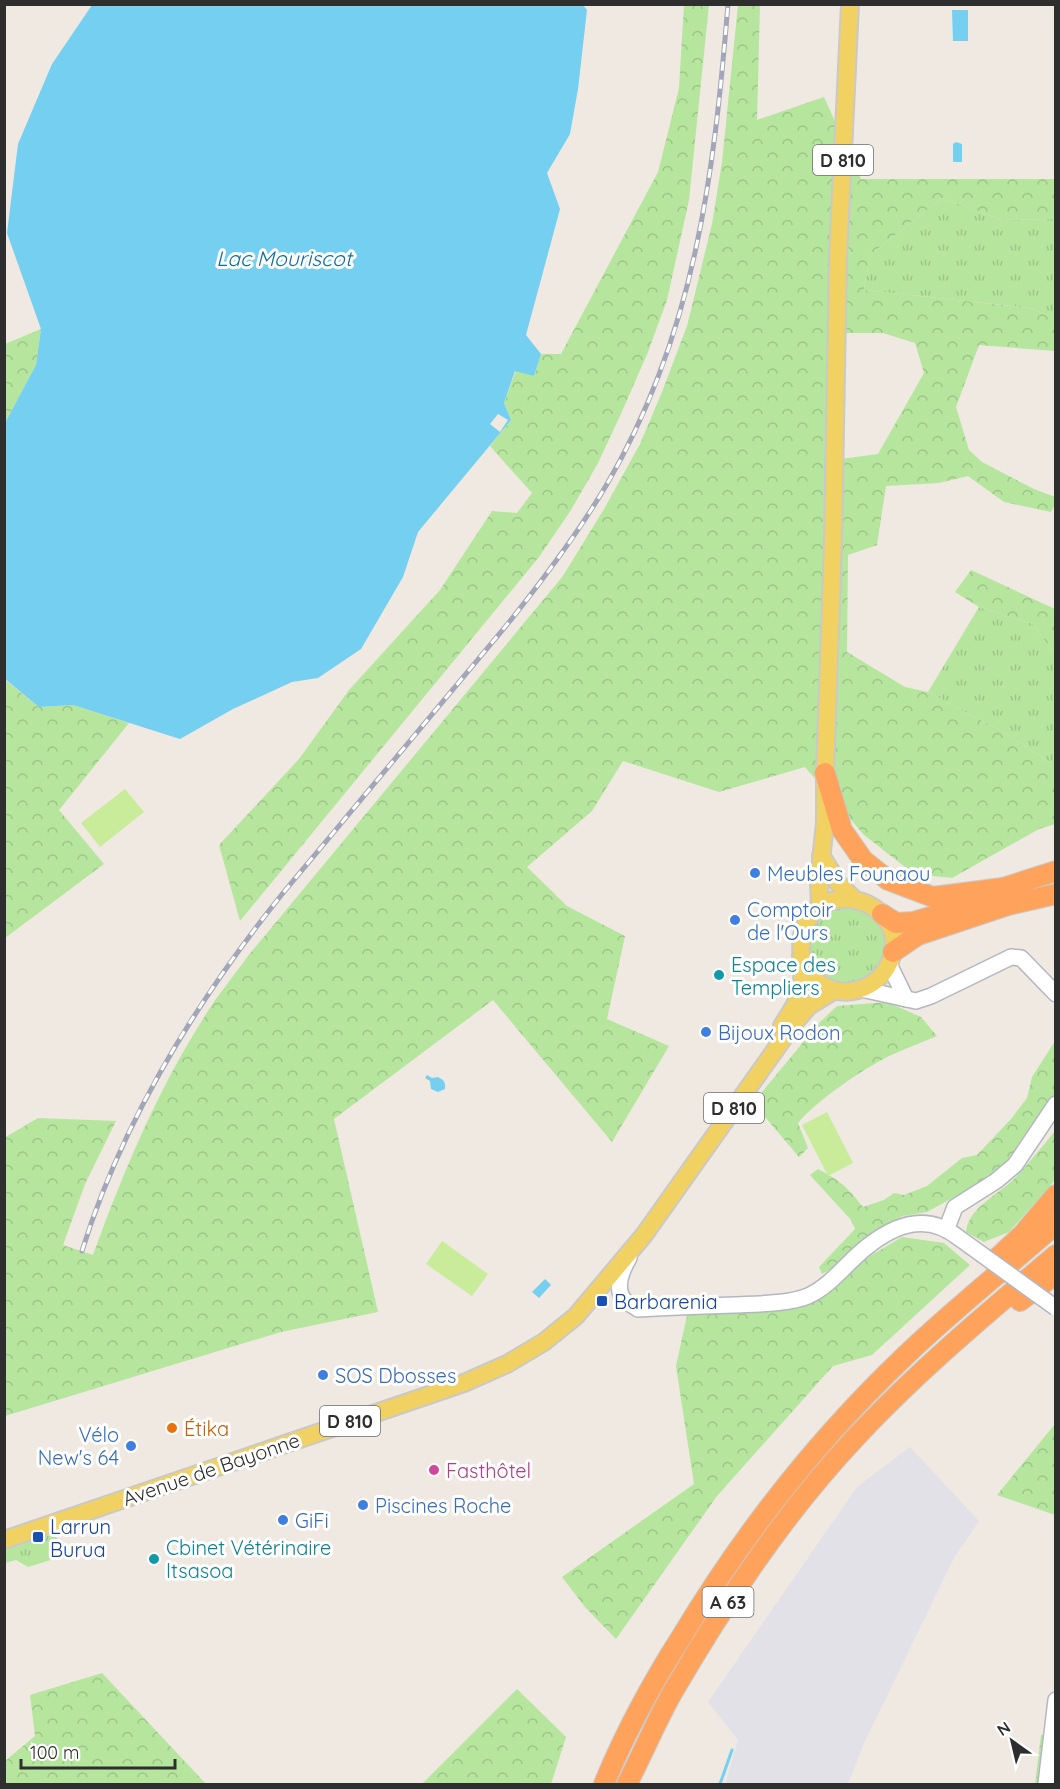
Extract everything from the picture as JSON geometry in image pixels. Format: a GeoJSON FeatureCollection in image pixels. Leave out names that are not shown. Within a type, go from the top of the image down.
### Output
{"type":"FeatureCollection","features":[{"type":"Feature","properties":{"kind":"highway"},"geometry":{"type":"LineString","coordinates":[[825,772],[842,830],[863,860],[888,880],[933,897],[1003,888]]}},
{"type":"Feature","properties":{"kind":"highway"},"geometry":{"type":"LineString","coordinates":[[882,914],[896,923],[913,922],[954,910],[1003,888],[1056,872]]}},
{"type":"Feature","properties":{"kind":"highway"},"geometry":{"type":"LineString","coordinates":[[891,958],[918,935],[1008,905],[1056,894]]}},
{"type":"Feature","properties":{"kind":"highway"},"geometry":{"type":"LineString","coordinates":[[905,1355],[913,1340],[941,1310],[1023,1234],[1056,1195]]}},
{"type":"Feature","properties":{"kind":"highway","name":"A 63"},"geometry":{"type":"LineString","coordinates":[[604,1785],[650,1688],[704,1598],[745,1538],[804,1463],[905,1355],[1056,1224]]}},
{"type":"Feature","properties":{"kind":"highway","name":"A 63"},"geometry":{"type":"LineString","coordinates":[[627,1785],[676,1687],[724,1608],[819,1480],[904,1389],[980,1318],[1056,1255]]}},
{"type":"Feature","properties":{"kind":"highway"},"geometry":{"type":"LineString","coordinates":[[980,1318],[1001,1315],[1056,1274]]}},
{"type":"Feature","properties":{"kind":"main road","name":"D 810"},"geometry":{"type":"LineString","coordinates":[[820,907],[819,881],[825,822],[838,257],[850,6]]}},
{"type":"Feature","properties":{"kind":"main road"},"geometry":{"type":"LineString","coordinates":[[821,855],[838,883],[854,899]]}},
{"type":"Feature","properties":{"kind":"main road"},"geometry":{"type":"LineString","coordinates":[[842,898],[854,899],[874,907],[882,914],[890,926],[893,939],[891,958],[883,974],[874,983],[848,992],[823,985],[813,977],[801,956],[800,942],[803,929],[820,907],[842,898]]}},
{"type":"Feature","properties":{"kind":"main road","name":"D 810"},"geometry":{"type":"LineString","coordinates":[[598,1288],[780,1031],[801,993],[803,975],[801,956]]}},
{"type":"Feature","properties":{"kind":"main road","name":"D 810"},"geometry":{"type":"LineString","coordinates":[[598,1288],[644,1235],[795,1022],[809,1006],[835,990]]}},
{"type":"Feature","properties":{"kind":"main road","name":"Avenue de Bayonne"},"geometry":{"type":"LineString","coordinates":[[4,1540],[464,1383],[507,1364],[544,1342],[576,1316],[598,1288]]}},
{"type":"Feature","properties":{"kind":"street"},"geometry":{"type":"LineString","coordinates":[[861,989],[916,1000],[931,996],[1011,957],[1021,958],[1056,994]]}},
{"type":"Feature","properties":{"kind":"street"},"geometry":{"type":"LineString","coordinates":[[891,958],[906,999]]}},
{"type":"Feature","properties":{"kind":"street"},"geometry":{"type":"LineString","coordinates":[[925,1223],[996,1181],[1015,1165],[1056,1104]]}},
{"type":"Feature","properties":{"kind":"street"},"geometry":{"type":"LineString","coordinates":[[953,1233],[955,1207]]}},
{"type":"Feature","properties":{"kind":"street"},"geometry":{"type":"LineString","coordinates":[[644,1235],[623,1268],[620,1279],[621,1293],[626,1301],[638,1309],[772,1303],[807,1296],[831,1280],[867,1246],[911,1224],[925,1223],[953,1233],[1056,1308]]}},
{"type":"Feature","properties":{"kind":"street"},"geometry":{"type":"LineString","coordinates":[[1046,1785],[1056,1700]]}},
{"type":"Feature","properties":{"kind":"shaded area"},"geometry":{"type":"Polygon","coordinates":[[[910,1447],[979,1521],[954,1558],[865,1741],[848,1784],[725,1784],[738,1740],[708,1702],[857,1487],[910,1447]]]}},
{"type":"Feature","properties":{"kind":"green space"},"geometry":{"type":"Polygon","coordinates":[[[684,5],[709,5],[689,200],[667,300],[648,352],[598,463],[571,510],[539,557],[240,921],[219,845],[299,759],[349,690],[440,590],[492,511],[517,513],[532,493],[490,446],[511,420],[504,403],[516,370],[534,376],[541,354],[561,354],[658,172],[679,88],[684,5]]]}},
{"type":"Feature","properties":{"kind":"green space"},"geometry":{"type":"Polygon","coordinates":[[[738,5],[760,5],[757,120],[824,97],[861,179],[1055,179],[1055,219],[1002,220],[942,198],[870,255],[864,290],[1030,308],[1055,319],[1055,351],[979,345],[956,407],[969,450],[982,462],[1034,489],[1055,497],[1055,505],[1051,512],[1004,502],[968,476],[939,483],[886,486],[877,545],[848,555],[847,652],[905,687],[928,692],[1005,733],[1055,766],[1055,824],[1039,829],[952,878],[914,874],[864,835],[805,767],[719,792],[623,761],[592,811],[527,867],[567,906],[625,936],[607,1019],[669,1046],[612,1142],[493,1000],[334,1119],[378,1312],[281,1332],[5,1416],[4,1138],[38,1118],[116,1121],[85,1184],[63,1245],[93,1255],[116,1194],[155,1105],[213,1003],[248,956],[563,576],[604,509],[640,444],[687,326],[712,224],[722,162],[738,5]],[[845,333],[841,459],[878,454],[924,373],[915,343],[883,333],[845,333]]]}},
{"type":"Feature","properties":{"kind":"green space"},"geometry":{"type":"Polygon","coordinates":[[[942,198],[1002,220],[1055,219],[1055,319],[1030,308],[864,290],[870,255],[942,198]]]}},
{"type":"Feature","properties":{"kind":"green space"},"geometry":{"type":"Polygon","coordinates":[[[41,329],[36,365],[5,423],[5,344],[41,329]]]}},
{"type":"Feature","properties":{"kind":"green space"},"geometry":{"type":"Polygon","coordinates":[[[971,570],[1055,609],[1055,655],[1033,624],[979,607],[955,592],[971,570]]]}},
{"type":"Feature","properties":{"kind":"green space"},"geometry":{"type":"Polygon","coordinates":[[[979,607],[1033,624],[1055,655],[1055,766],[1005,733],[928,692],[979,607]]]}},
{"type":"Feature","properties":{"kind":"green space"},"geometry":{"type":"Polygon","coordinates":[[[4,679],[39,707],[73,705],[129,723],[59,810],[104,864],[5,938],[4,679]]]}},
{"type":"Feature","properties":{"kind":"green space"},"geometry":{"type":"Polygon","coordinates":[[[125,789],[144,812],[100,847],[81,823],[125,789]]]}},
{"type":"Feature","properties":{"kind":"green space"},"geometry":{"type":"Polygon","coordinates":[[[842,908],[857,910],[870,916],[883,933],[886,948],[882,964],[874,974],[858,985],[844,987],[820,978],[811,965],[808,949],[813,926],[823,915],[842,908]]]}},
{"type":"Feature","properties":{"kind":"green space"},"geometry":{"type":"Polygon","coordinates":[[[887,1002],[921,1017],[937,1036],[878,1062],[840,1086],[816,1105],[798,1123],[808,1148],[799,1157],[753,1103],[819,1023],[837,1006],[887,1002]]]}},
{"type":"Feature","properties":{"kind":"green space"},"geometry":{"type":"Polygon","coordinates":[[[1055,1041],[1055,1094],[1011,1160],[987,1179],[927,1212],[903,1216],[876,1229],[831,1269],[822,1274],[819,1267],[855,1229],[851,1220],[810,1175],[818,1169],[832,1177],[848,1189],[863,1207],[884,1200],[894,1193],[904,1195],[927,1186],[962,1158],[977,1155],[1011,1119],[1027,1098],[1032,1077],[1055,1041]]]}},
{"type":"Feature","properties":{"kind":"green space"},"geometry":{"type":"Polygon","coordinates":[[[827,1112],[853,1163],[828,1176],[802,1125],[827,1112]]]}},
{"type":"Feature","properties":{"kind":"green space"},"geometry":{"type":"Polygon","coordinates":[[[1055,1131],[1055,1179],[1051,1185],[1009,1232],[984,1242],[966,1232],[968,1223],[979,1208],[1015,1178],[1055,1131]]]}},
{"type":"Feature","properties":{"kind":"green space"},"geometry":{"type":"Polygon","coordinates":[[[902,1237],[944,1243],[970,1265],[872,1355],[833,1366],[717,1496],[616,1639],[585,1607],[562,1577],[694,1484],[676,1366],[688,1311],[777,1311],[817,1301],[870,1256],[902,1237]]]}},
{"type":"Feature","properties":{"kind":"green space"},"geometry":{"type":"Polygon","coordinates":[[[442,1241],[488,1274],[472,1296],[426,1264],[442,1241]]]}},
{"type":"Feature","properties":{"kind":"green space"},"geometry":{"type":"Polygon","coordinates":[[[1055,1424],[1055,1515],[997,1495],[1055,1424]]]}},
{"type":"Feature","properties":{"kind":"green space"},"geometry":{"type":"Polygon","coordinates":[[[45,1535],[59,1540],[64,1554],[28,1567],[16,1560],[5,1563],[5,1549],[45,1535]]]}},
{"type":"Feature","properties":{"kind":"green space"},"geometry":{"type":"Polygon","coordinates":[[[102,1673],[206,1784],[5,1784],[5,1761],[35,1736],[30,1695],[102,1673]]]}},
{"type":"Feature","properties":{"kind":"green space"},"geometry":{"type":"Polygon","coordinates":[[[517,1689],[566,1737],[551,1784],[422,1784],[517,1689]]]}},
{"type":"Feature","properties":{"kind":"green space"},"geometry":{"type":"Polygon","coordinates":[[[1055,1734],[1055,1784],[1035,1784],[1041,1735],[1055,1734]]]}},
{"type":"Feature","properties":{"kind":"water","name":"Lac Mouriscot"},"geometry":{"type":"Polygon","coordinates":[[[92,5],[583,5],[587,10],[578,89],[570,134],[547,173],[560,209],[526,335],[541,354],[534,376],[515,371],[504,403],[511,420],[418,532],[403,577],[361,649],[318,678],[292,682],[233,709],[180,739],[73,705],[39,707],[5,679],[5,423],[36,365],[41,329],[7,233],[18,144],[52,64],[92,5]]]}},
{"type":"Feature","properties":{"kind":"water"},"geometry":{"type":"Polygon","coordinates":[[[952,10],[968,10],[968,41],[953,41],[952,10]]]}},
{"type":"Feature","properties":{"kind":"water"},"geometry":{"type":"Polygon","coordinates":[[[956,142],[962,144],[962,162],[953,162],[953,144],[956,142]]]}},
{"type":"Feature","properties":{"kind":"water"},"geometry":{"type":"Polygon","coordinates":[[[427,1075],[442,1079],[445,1089],[438,1092],[431,1089],[430,1081],[425,1078],[427,1075]]]}},
{"type":"Feature","properties":{"kind":"water"},"geometry":{"type":"Polygon","coordinates":[[[545,1279],[551,1285],[539,1298],[532,1292],[545,1279]]]}},
{"type":"Feature","properties":{"kind":"pier"},"geometry":{"type":"Polygon","coordinates":[[[498,414],[508,420],[500,432],[490,424],[498,414]]]}},
{"type":"Feature","properties":{"kind":"waterway"},"geometry":{"type":"LineString","coordinates":[[720,1784],[732,1750]]}},
{"type":"Feature","properties":{"kind":"railway"},"geometry":{"type":"LineString","coordinates":[[82,1251],[119,1154],[141,1108],[192,1018],[283,893],[536,588],[596,502],[637,427],[661,369],[680,311],[695,252],[716,130],[728,4]]}},
{"type":"Feature","properties":{"kind":"place","name":"Meubles Founaou"},"geometry":{"type":"Point","coordinates":[755,873]}},
{"type":"Feature","properties":{"kind":"place","name":"Comptoir de l'Ours"},"geometry":{"type":"Point","coordinates":[735,920]}},
{"type":"Feature","properties":{"kind":"place","name":"Espace des Templiers"},"geometry":{"type":"Point","coordinates":[719,975]}},
{"type":"Feature","properties":{"kind":"place","name":"Bijoux Rodon"},"geometry":{"type":"Point","coordinates":[706,1032]}},
{"type":"Feature","properties":{"kind":"place","name":"Barbarenia"},"geometry":{"type":"Point","coordinates":[602,1301]}},
{"type":"Feature","properties":{"kind":"place","name":"SOS Dbosses"},"geometry":{"type":"Point","coordinates":[323,1375]}},
{"type":"Feature","properties":{"kind":"place","name":"Étika"},"geometry":{"type":"Point","coordinates":[172,1428]}},
{"type":"Feature","properties":{"kind":"place","name":"Vélo New's 64"},"geometry":{"type":"Point","coordinates":[131,1446]}},
{"type":"Feature","properties":{"kind":"place","name":"Fasthôtel"},"geometry":{"type":"Point","coordinates":[434,1470]}},
{"type":"Feature","properties":{"kind":"place","name":"Piscines Roche"},"geometry":{"type":"Point","coordinates":[363,1505]}},
{"type":"Feature","properties":{"kind":"place","name":"GiFi"},"geometry":{"type":"Point","coordinates":[283,1520]}},
{"type":"Feature","properties":{"kind":"place","name":"Larrun Burua"},"geometry":{"type":"Point","coordinates":[38,1537]}},
{"type":"Feature","properties":{"kind":"place","name":"Cbinet Vétérinaire Itsasoa"},"geometry":{"type":"Point","coordinates":[154,1559]}}]}
